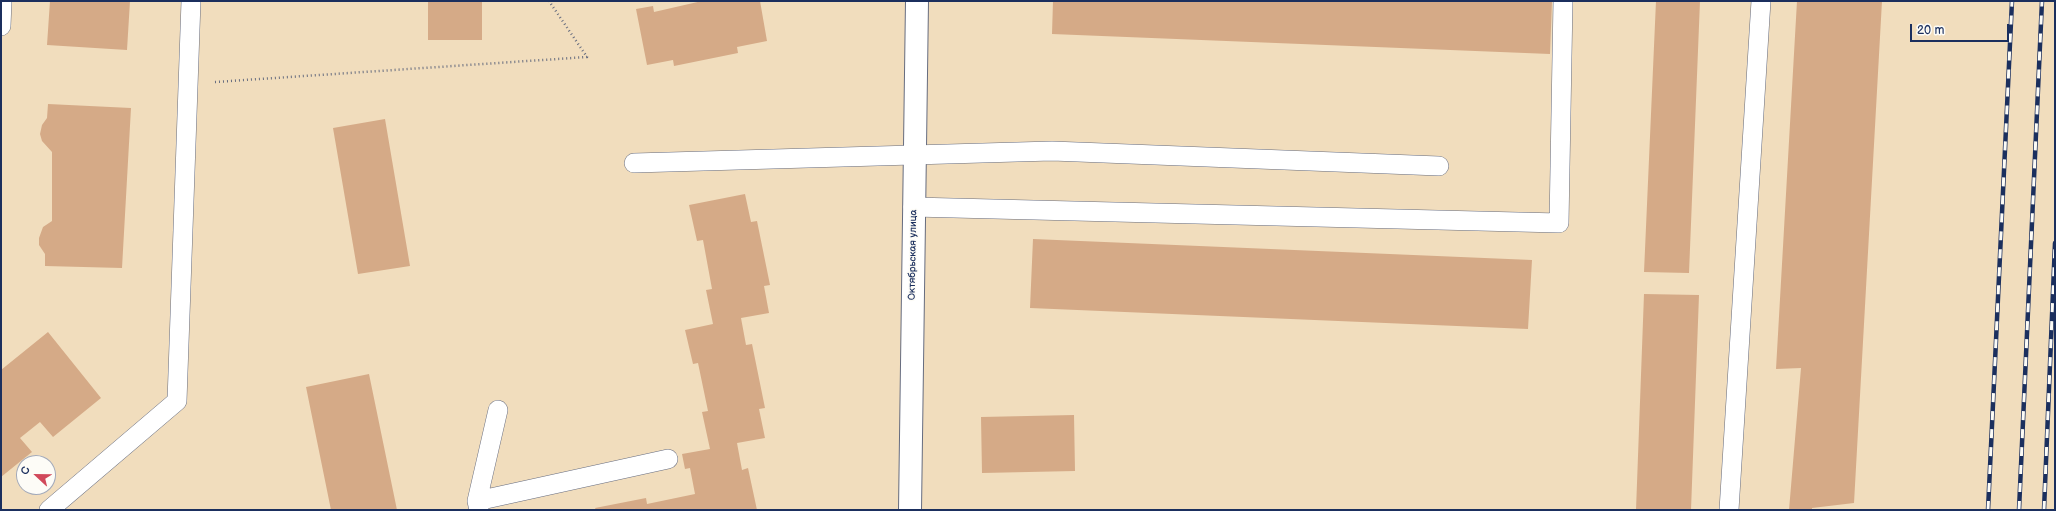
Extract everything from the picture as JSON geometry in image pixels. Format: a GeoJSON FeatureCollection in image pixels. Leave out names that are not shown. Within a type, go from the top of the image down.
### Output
{"type":"FeatureCollection","features":[{"type":"Feature","properties":{"kind":"street","name":"Октябрьская улица"},"geometry":{"type":"LineString","coordinates":[[910,510],[917,1]]}},
{"type":"Feature","properties":{"kind":"lane"},"geometry":{"type":"LineString","coordinates":[[1,26],[2,1]]}},
{"type":"Feature","properties":{"kind":"lane"},"geometry":{"type":"LineString","coordinates":[[49,510],[177,401],[191,1]]}},
{"type":"Feature","properties":{"kind":"lane"},"geometry":{"type":"LineString","coordinates":[[913,207],[1559,223],[1563,1]]}},
{"type":"Feature","properties":{"kind":"lane"},"geometry":{"type":"LineString","coordinates":[[1729,510],[1761,1]]}},
{"type":"Feature","properties":{"kind":"lane"},"geometry":{"type":"LineString","coordinates":[[634,163],[1052,151],[1439,166]]}},
{"type":"Feature","properties":{"kind":"lane"},"geometry":{"type":"LineString","coordinates":[[498,410],[478,505],[668,459]]}},
{"type":"Feature","properties":{"kind":"path"},"geometry":{"type":"LineString","coordinates":[[188,84],[587,57],[549,1]]}},
{"type":"Feature","properties":{"kind":"building"},"geometry":{"type":"Polygon","coordinates":[[[50,1],[130,1],[127,50],[47,45],[50,1]]]}},
{"type":"Feature","properties":{"kind":"building"},"geometry":{"type":"Polygon","coordinates":[[[428,1],[482,1],[482,40],[428,40],[428,1]]]}},
{"type":"Feature","properties":{"kind":"building"},"geometry":{"type":"Polygon","coordinates":[[[702,1],[760,1],[767,41],[737,47],[738,53],[674,66],[673,60],[647,65],[636,9],[653,6],[654,12],[702,1]]]}},
{"type":"Feature","properties":{"kind":"building"},"geometry":{"type":"Polygon","coordinates":[[[1053,1],[1552,1],[1550,54],[1052,34],[1053,1]]]}},
{"type":"Feature","properties":{"kind":"building"},"geometry":{"type":"Polygon","coordinates":[[[1656,1],[1700,1],[1689,273],[1644,272],[1656,1]]]}},
{"type":"Feature","properties":{"kind":"building"},"geometry":{"type":"Polygon","coordinates":[[[1797,1],[1882,1],[1854,503],[1812,508],[1812,510],[1789,510],[1801,368],[1776,369],[1797,1]]]}},
{"type":"Feature","properties":{"kind":"building"},"geometry":{"type":"Polygon","coordinates":[[[48,104],[131,108],[122,268],[45,266],[45,254],[39,245],[39,238],[43,227],[52,221],[52,152],[42,141],[40,134],[42,125],[47,118],[48,104]]]}},
{"type":"Feature","properties":{"kind":"building"},"geometry":{"type":"Polygon","coordinates":[[[385,119],[410,266],[358,274],[333,128],[385,119]]]}},
{"type":"Feature","properties":{"kind":"building"},"geometry":{"type":"Polygon","coordinates":[[[745,194],[751,222],[757,221],[770,285],[764,286],[769,313],[741,318],[746,345],[752,344],[765,408],[759,409],[765,438],[737,443],[742,470],[748,468],[757,510],[596,510],[595,508],[646,498],[647,504],[695,494],[690,468],[685,469],[682,454],[710,449],[702,412],[708,411],[698,363],[693,364],[685,330],[713,324],[706,290],[712,289],[703,240],[697,241],[689,205],[745,194]]]}},
{"type":"Feature","properties":{"kind":"building"},"geometry":{"type":"Polygon","coordinates":[[[1033,239],[1532,260],[1528,329],[1030,308],[1033,239]]]}},
{"type":"Feature","properties":{"kind":"building"},"geometry":{"type":"Polygon","coordinates":[[[1644,294],[1699,295],[1691,510],[1636,510],[1644,294]]]}},
{"type":"Feature","properties":{"kind":"building"},"geometry":{"type":"Polygon","coordinates":[[[48,332],[101,398],[53,437],[40,422],[20,438],[32,452],[28,455],[16,455],[16,465],[1,477],[1,370],[48,332]]]}},
{"type":"Feature","properties":{"kind":"building"},"geometry":{"type":"Polygon","coordinates":[[[369,374],[397,510],[331,510],[306,387],[369,374]]]}},
{"type":"Feature","properties":{"kind":"building"},"geometry":{"type":"Polygon","coordinates":[[[1074,415],[1075,471],[982,473],[981,417],[1074,415]]]}},
{"type":"Feature","properties":{"kind":"railway"},"geometry":{"type":"LineString","coordinates":[[1988,510],[2012,1]]}},
{"type":"Feature","properties":{"kind":"railway"},"geometry":{"type":"LineString","coordinates":[[2019,510],[2042,1]]}},
{"type":"Feature","properties":{"kind":"railway"},"geometry":{"type":"LineString","coordinates":[[2044,510],[2055,243]]}}]}
